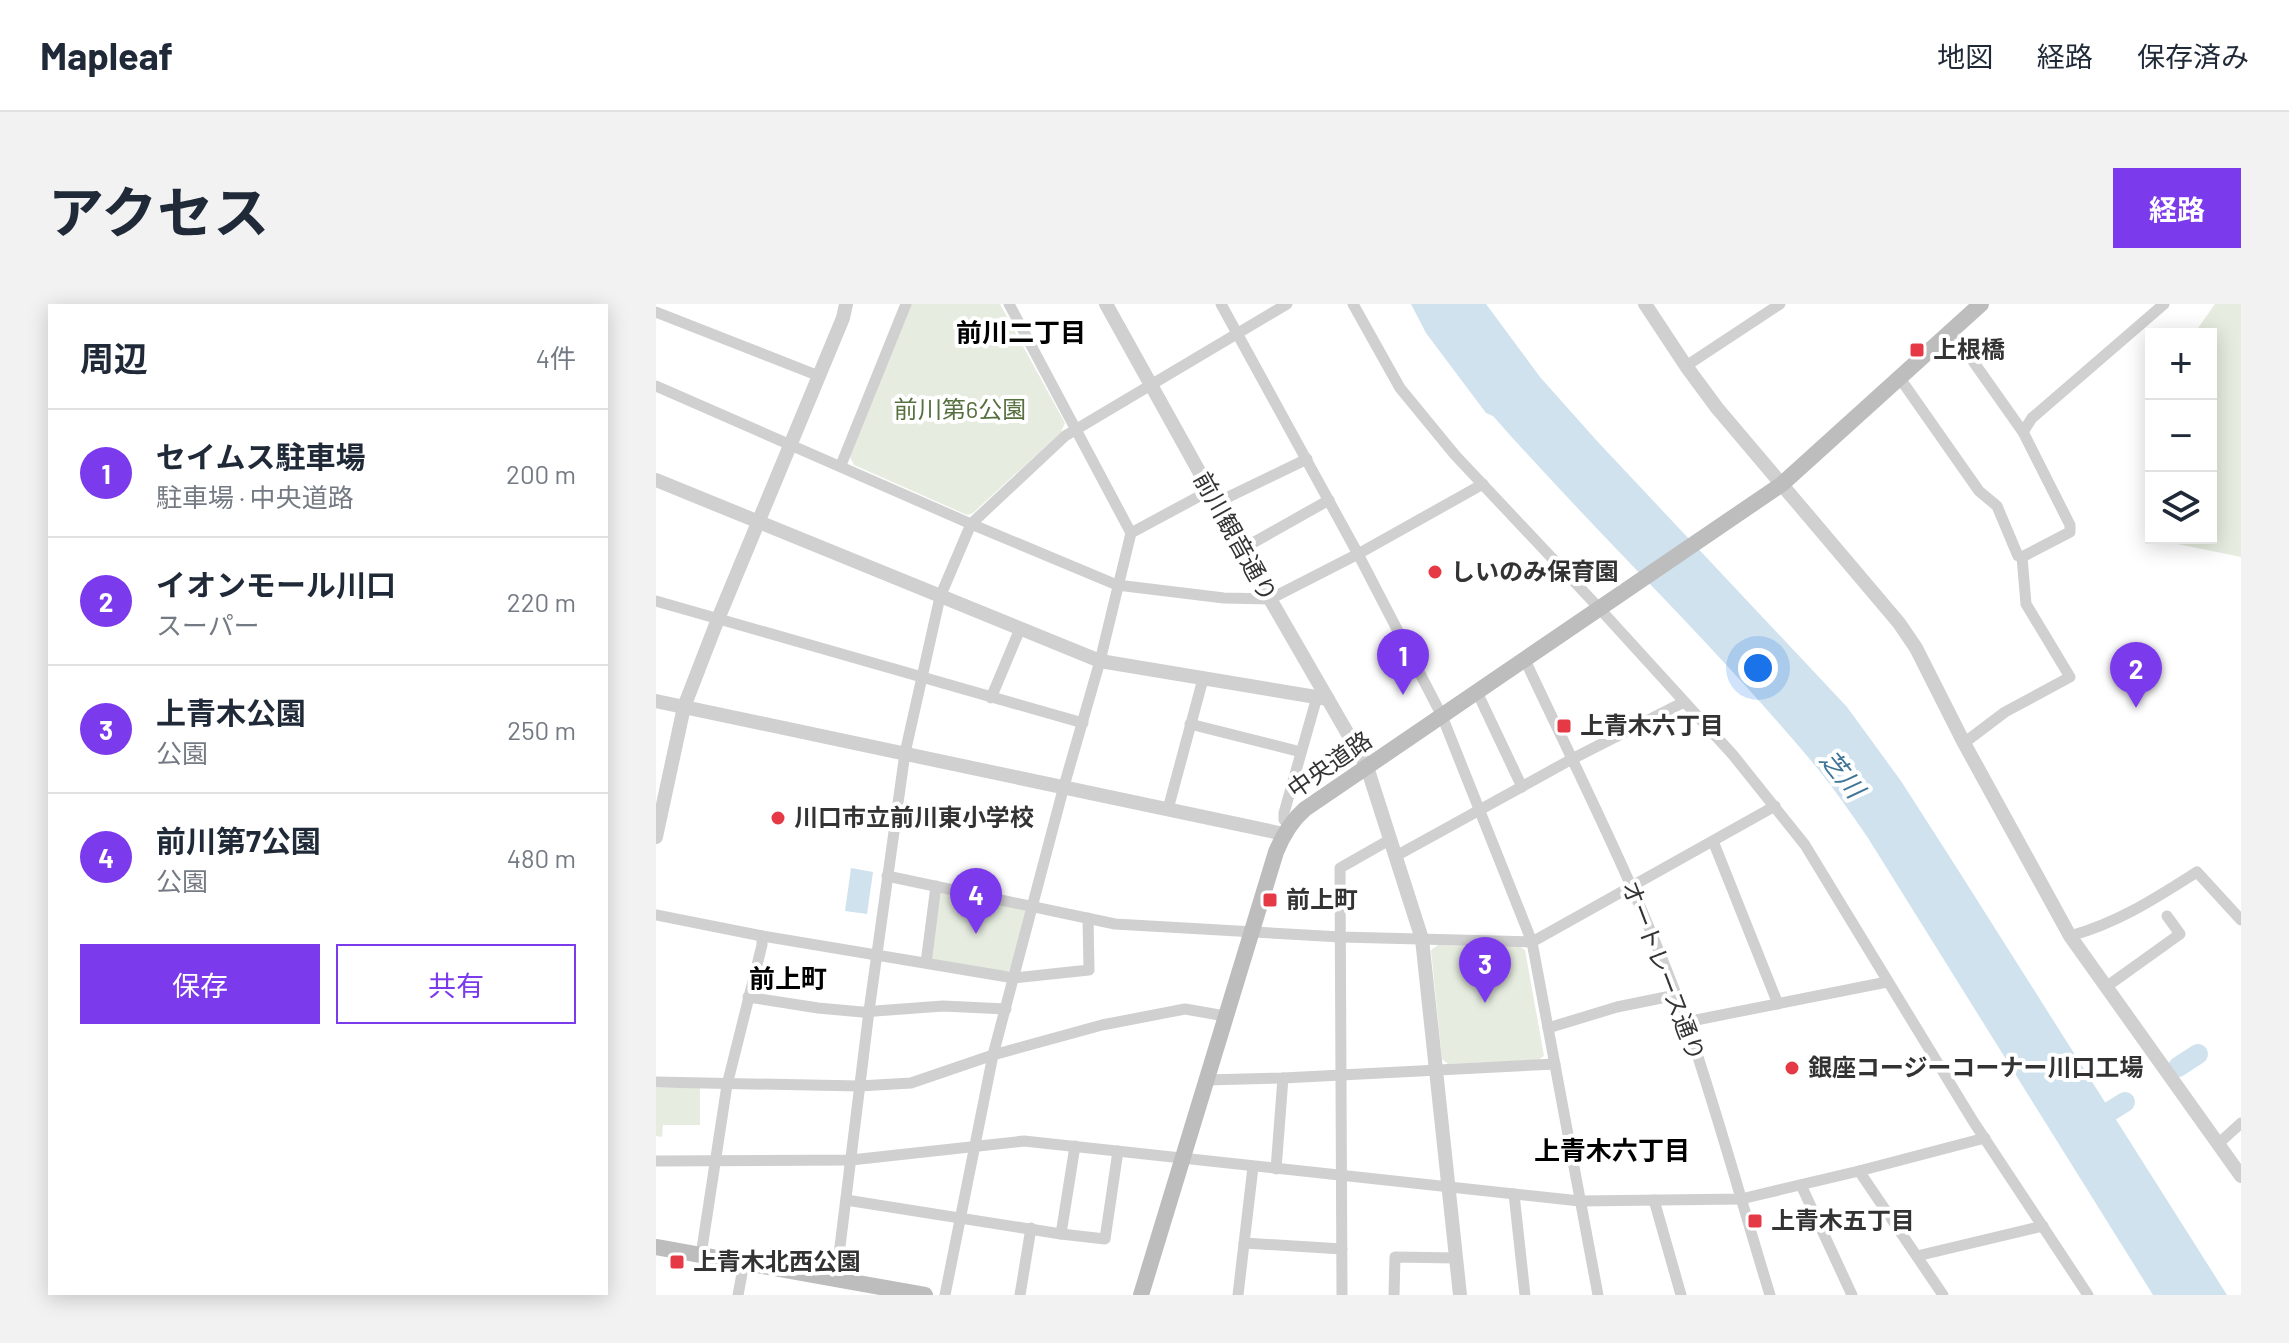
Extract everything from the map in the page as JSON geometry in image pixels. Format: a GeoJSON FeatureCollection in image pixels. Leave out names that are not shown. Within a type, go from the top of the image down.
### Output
{"type":"FeatureCollection","features":[{"type":"Feature","properties":{"kind":"main road","name":"中央道路"},"geometry":{"type":"LineString","coordinates":[[1141,1295],[1250,932],[1276,852],[1287,830],[1305,809],[1782,484],[1981,304]]}},
{"type":"Feature","properties":{"kind":"main road"},"geometry":{"type":"LineString","coordinates":[[656,1247],[843,1285],[925,1295]]}},
{"type":"Feature","properties":{"kind":"street"},"geometry":{"type":"LineString","coordinates":[[657,830],[684,707],[843,318],[846,304]]}},
{"type":"Feature","properties":{"kind":"street"},"geometry":{"type":"LineString","coordinates":[[841,465],[906,304]]}},
{"type":"Feature","properties":{"kind":"street"},"geometry":{"type":"LineString","coordinates":[[945,1295],[993,1055],[1100,661],[1131,533],[1009,304]]}},
{"type":"Feature","properties":{"kind":"street","name":"前川観音通り"},"geometry":{"type":"LineString","coordinates":[[1106,304],[1322,698],[1367,767],[1422,939],[1460,1295]]}},
{"type":"Feature","properties":{"kind":"street"},"geometry":{"type":"LineString","coordinates":[[1221,304],[1358,554],[1442,716],[1532,942],[1598,1295]]}},
{"type":"Feature","properties":{"kind":"street"},"geometry":{"type":"LineString","coordinates":[[843,1285],[846,1200],[859,1086],[905,753],[940,597],[971,524],[1075,429],[1287,304]]}},
{"type":"Feature","properties":{"kind":"street"},"geometry":{"type":"LineString","coordinates":[[1353,304],[1400,388],[1455,455],[1606,604],[1805,845],[1985,1138],[2088,1295]]}},
{"type":"Feature","properties":{"kind":"street"},"geometry":{"type":"LineString","coordinates":[[1645,304],[1717,408],[1899,623],[1916,648],[1964,743],[2070,936],[2241,1176]]}},
{"type":"Feature","properties":{"kind":"street"},"geometry":{"type":"LineString","coordinates":[[1686,366],[1780,304]]}},
{"type":"Feature","properties":{"kind":"street"},"geometry":{"type":"LineString","coordinates":[[2023,432],[2032,418],[2157,306]]}},
{"type":"Feature","properties":{"kind":"street"},"geometry":{"type":"LineString","coordinates":[[656,312],[819,376]]}},
{"type":"Feature","properties":{"kind":"street"},"geometry":{"type":"LineString","coordinates":[[1951,330],[2023,432],[2070,525],[2070,532],[2022,557]]}},
{"type":"Feature","properties":{"kind":"street"},"geometry":{"type":"LineString","coordinates":[[1899,377],[1979,491],[1997,506],[2018,556],[2022,557]]}},
{"type":"Feature","properties":{"kind":"street"},"geometry":{"type":"LineString","coordinates":[[656,386],[1117,585],[1224,598],[1270,599],[1483,484]]}},
{"type":"Feature","properties":{"kind":"street"},"geometry":{"type":"LineString","coordinates":[[1131,533],[1307,459]]}},
{"type":"Feature","properties":{"kind":"street"},"geometry":{"type":"LineString","coordinates":[[656,480],[1100,661],[1322,698],[1301,752],[1284,813],[1287,830],[1168,809],[656,701]]}},
{"type":"Feature","properties":{"kind":"street"},"geometry":{"type":"LineString","coordinates":[[1242,549],[1329,500]]}},
{"type":"Feature","properties":{"kind":"street"},"geometry":{"type":"LineString","coordinates":[[1964,743],[2005,712],[2070,677],[2026,604],[2022,557]]}},
{"type":"Feature","properties":{"kind":"street"},"geometry":{"type":"LineString","coordinates":[[656,601],[1083,723]]}},
{"type":"Feature","properties":{"kind":"street"},"geometry":{"type":"LineString","coordinates":[[991,698],[1020,629]]}},
{"type":"Feature","properties":{"kind":"street","name":"オートレース通り"},"geometry":{"type":"LineString","coordinates":[[1525,660],[1632,887],[1676,995],[1770,1295]]}},
{"type":"Feature","properties":{"kind":"street"},"geometry":{"type":"LineString","coordinates":[[1168,809],[1203,679]]}},
{"type":"Feature","properties":{"kind":"street"},"geometry":{"type":"LineString","coordinates":[[1477,692],[1522,787]]}},
{"type":"Feature","properties":{"kind":"street"},"geometry":{"type":"LineString","coordinates":[[1396,856],[1572,759],[1684,702]]}},
{"type":"Feature","properties":{"kind":"street"},"geometry":{"type":"LineString","coordinates":[[1190,724],[1301,752]]}},
{"type":"Feature","properties":{"kind":"street"},"geometry":{"type":"LineString","coordinates":[[887,876],[1115,924],[1341,937],[1532,942],[1775,806]]}},
{"type":"Feature","properties":{"kind":"street"},"geometry":{"type":"LineString","coordinates":[[1342,1295],[1340,868],[1391,839]]}},
{"type":"Feature","properties":{"kind":"street"},"geometry":{"type":"LineString","coordinates":[[1713,841],[1778,1004]]}},
{"type":"Feature","properties":{"kind":"street"},"geometry":{"type":"LineString","coordinates":[[2070,936],[2099,928],[2136,911],[2197,872],[2241,920]]}},
{"type":"Feature","properties":{"kind":"street"},"geometry":{"type":"LineString","coordinates":[[926,963],[936,886]]}},
{"type":"Feature","properties":{"kind":"street"},"geometry":{"type":"LineString","coordinates":[[656,915],[1014,978],[1089,970],[1088,918]]}},
{"type":"Feature","properties":{"kind":"street"},"geometry":{"type":"LineString","coordinates":[[2106,987],[2180,934],[2167,916]]}},
{"type":"Feature","properties":{"kind":"street"},"geometry":{"type":"LineString","coordinates":[[701,1255],[727,1085],[762,936]]}},
{"type":"Feature","properties":{"kind":"street"},"geometry":{"type":"LineString","coordinates":[[1686,1022],[1887,982]]}},
{"type":"Feature","properties":{"kind":"street"},"geometry":{"type":"LineString","coordinates":[[1548,1028],[1617,1007],[1676,995]]}},
{"type":"Feature","properties":{"kind":"street"},"geometry":{"type":"LineString","coordinates":[[748,997],[818,1008],[869,1011],[943,1006],[1006,1009]]}},
{"type":"Feature","properties":{"kind":"street"},"geometry":{"type":"LineString","coordinates":[[656,1082],[859,1086],[911,1083],[993,1055],[1102,1025],[1185,1009],[1225,1016]]}},
{"type":"Feature","properties":{"kind":"street"},"geometry":{"type":"LineString","coordinates":[[1206,1080],[1555,1064]]}},
{"type":"Feature","properties":{"kind":"street"},"geometry":{"type":"LineString","coordinates":[[1276,1169],[1283,1078]]}},
{"type":"Feature","properties":{"kind":"street"},"geometry":{"type":"LineString","coordinates":[[2218,1144],[2241,1123]]}},
{"type":"Feature","properties":{"kind":"street"},"geometry":{"type":"LineString","coordinates":[[656,1161],[851,1160],[1024,1141],[1580,1201],[1741,1199],[1985,1138]]}},
{"type":"Feature","properties":{"kind":"street"},"geometry":{"type":"LineString","coordinates":[[1061,1234],[1075,1146]]}},
{"type":"Feature","properties":{"kind":"street"},"geometry":{"type":"LineString","coordinates":[[846,1200],[1105,1239],[1118,1151]]}},
{"type":"Feature","properties":{"kind":"street"},"geometry":{"type":"LineString","coordinates":[[1238,1295],[1253,1167]]}},
{"type":"Feature","properties":{"kind":"street"},"geometry":{"type":"LineString","coordinates":[[1859,1171],[1943,1295]]}},
{"type":"Feature","properties":{"kind":"street"},"geometry":{"type":"LineString","coordinates":[[1801,1185],[1852,1295]]}},
{"type":"Feature","properties":{"kind":"street"},"geometry":{"type":"LineString","coordinates":[[1514,1194],[1525,1295]]}},
{"type":"Feature","properties":{"kind":"street"},"geometry":{"type":"LineString","coordinates":[[1654,1200],[1681,1295]]}},
{"type":"Feature","properties":{"kind":"street"},"geometry":{"type":"LineString","coordinates":[[1917,1256],[2043,1226]]}},
{"type":"Feature","properties":{"kind":"street"},"geometry":{"type":"LineString","coordinates":[[1020,1295],[1031,1228]]}},
{"type":"Feature","properties":{"kind":"street"},"geometry":{"type":"LineString","coordinates":[[1244,1243],[1342,1249]]}},
{"type":"Feature","properties":{"kind":"street"},"geometry":{"type":"LineString","coordinates":[[1394,1295],[1395,1257],[1455,1258]]}},
{"type":"Feature","properties":{"kind":"street"},"geometry":{"type":"LineString","coordinates":[[738,1295],[744,1263]]}},
{"type":"Feature","properties":{"kind":"green space","name":"前川第6公園"},"geometry":{"type":"Polygon","coordinates":[[[911,304],[1000,304],[1065,423],[1061,432],[973,513],[967,515],[854,465],[850,457],[911,304]]]}},
{"type":"Feature","properties":{"kind":"green space"},"geometry":{"type":"Polygon","coordinates":[[[2215,304],[2241,304],[2241,557],[2178,544],[2217,544],[2217,328],[2198,328],[2215,304]]]}},
{"type":"Feature","properties":{"kind":"green space"},"geometry":{"type":"Polygon","coordinates":[[[941,892],[1023,908],[1026,913],[1011,970],[1004,972],[932,959],[941,892]]]}},
{"type":"Feature","properties":{"kind":"green space"},"geometry":{"type":"Polygon","coordinates":[[[1438,945],[1520,947],[1525,950],[1544,1056],[1538,1060],[1448,1064],[1442,1059],[1431,950],[1438,945]]]}},
{"type":"Feature","properties":{"kind":"green space"},"geometry":{"type":"Polygon","coordinates":[[[656,1088],[700,1088],[700,1125],[663,1125],[662,1137],[656,1136],[656,1088]]]}},
{"type":"Feature","properties":{"kind":"water","name":"芝川"},"geometry":{"type":"Polygon","coordinates":[[[1411,304],[1486,304],[1540,377],[1597,441],[1847,707],[1901,781],[2227,1295],[2153,1295],[1868,838],[1831,786],[1739,679],[1493,416],[1486,413],[1426,333],[1411,304]]]}},
{"type":"Feature","properties":{"kind":"water"},"geometry":{"type":"Polygon","coordinates":[[[851,868],[873,872],[867,914],[845,911],[851,868]]]}},
{"type":"Feature","properties":{"kind":"waterway"},"geometry":{"type":"LineString","coordinates":[[2178,1067],[2198,1054]]}},
{"type":"Feature","properties":{"kind":"waterway"},"geometry":{"type":"LineString","coordinates":[[2088,1125],[2125,1102]]}},
{"type":"Feature","properties":{"kind":"place","name":"上根橋"},"geometry":{"type":"Point","coordinates":[1917,350]}},
{"type":"Feature","properties":{"kind":"place","name":"しいのみ保育園"},"geometry":{"type":"Point","coordinates":[1435,572]}},
{"type":"Feature","properties":{"kind":"place","name":"セイムス駐車場"},"geometry":{"type":"Point","coordinates":[1403,695]}},
{"type":"Feature","properties":{"kind":"place","name":"イオンモール川口"},"geometry":{"type":"Point","coordinates":[2136,708]}},
{"type":"Feature","properties":{"kind":"place","name":"上青木六丁目"},"geometry":{"type":"Point","coordinates":[1564,726]}},
{"type":"Feature","properties":{"kind":"place","name":"川口市立前川東小学校"},"geometry":{"type":"Point","coordinates":[778,818]}},
{"type":"Feature","properties":{"kind":"place","name":"前上町"},"geometry":{"type":"Point","coordinates":[1270,900]}},
{"type":"Feature","properties":{"kind":"place","name":"前川第7公園"},"geometry":{"type":"Point","coordinates":[976,934]}},
{"type":"Feature","properties":{"kind":"place","name":"上青木公園"},"geometry":{"type":"Point","coordinates":[1485,1003]}},
{"type":"Feature","properties":{"kind":"place","name":"銀座コージーコーナー川口工場"},"geometry":{"type":"Point","coordinates":[1792,1068]}},
{"type":"Feature","properties":{"kind":"place","name":"上青木五丁目"},"geometry":{"type":"Point","coordinates":[1755,1221]}},
{"type":"Feature","properties":{"kind":"place","name":"上青木北西公園"},"geometry":{"type":"Point","coordinates":[677,1262]}},
{"type":"Feature","properties":{"kind":"district","name":"前川二丁目"},"geometry":{"type":"Point","coordinates":[1021,333]}},
{"type":"Feature","properties":{"kind":"district","name":"前上町"},"geometry":{"type":"Point","coordinates":[788,979]}},
{"type":"Feature","properties":{"kind":"district","name":"上青木六丁目"},"geometry":{"type":"Point","coordinates":[1612,1151]}}]}
